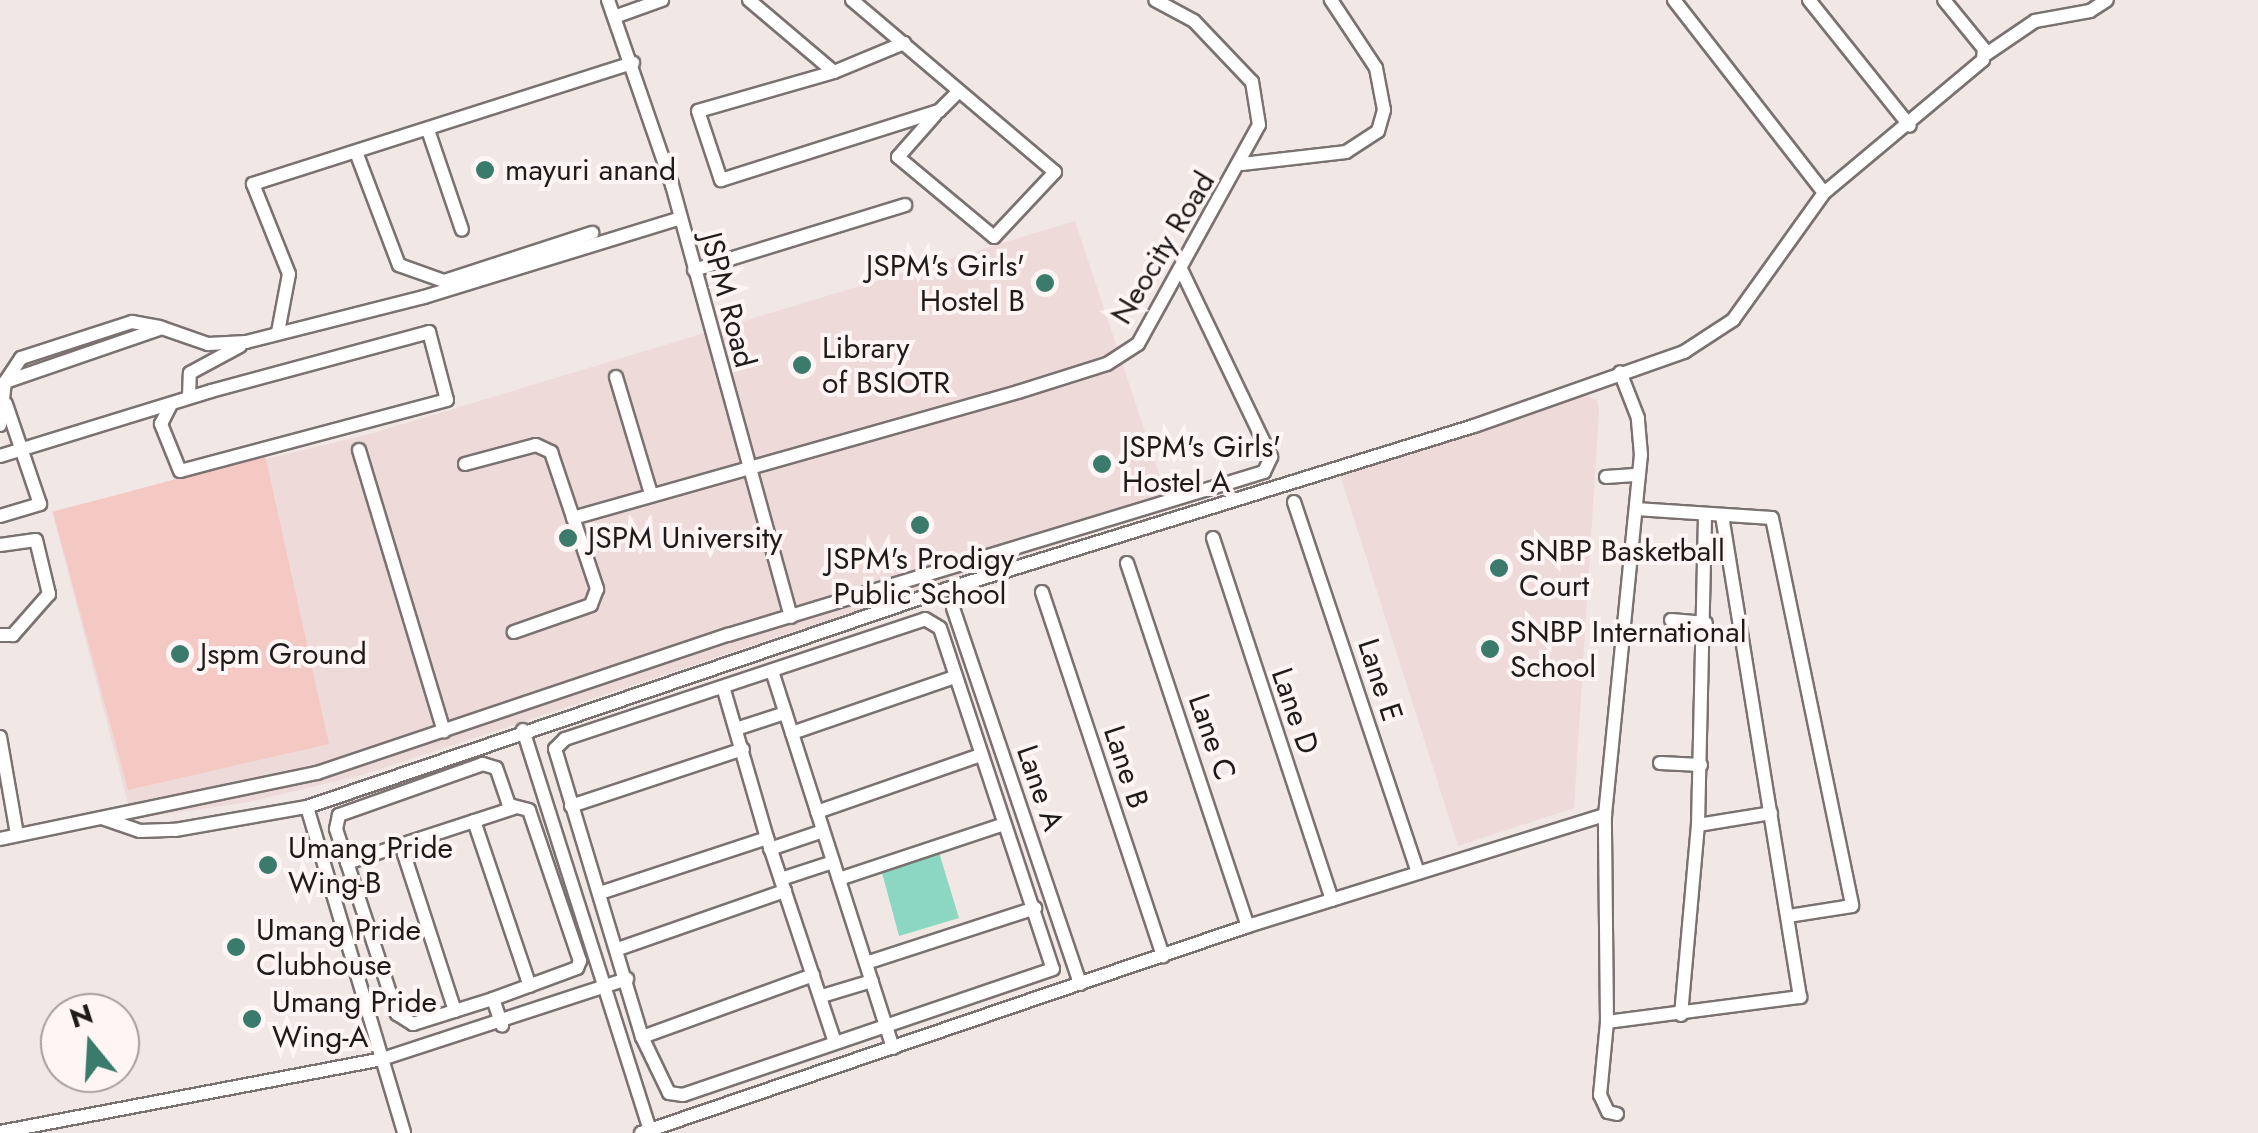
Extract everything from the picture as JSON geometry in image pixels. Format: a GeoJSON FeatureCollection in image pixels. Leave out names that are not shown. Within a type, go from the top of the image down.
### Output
{"type":"FeatureCollection","features":[{"type":"Feature","properties":{"kind":"street","name":"JSPM Road"},"geometry":{"type":"LineString","coordinates":[[608,0],[634,63],[791,616]]}},
{"type":"Feature","properties":{"kind":"street"},"geometry":{"type":"LineString","coordinates":[[617,16],[662,0]]}},
{"type":"Feature","properties":{"kind":"street"},"geometry":{"type":"LineString","coordinates":[[749,0],[834,72]]}},
{"type":"Feature","properties":{"kind":"street"},"geometry":{"type":"LineString","coordinates":[[852,0],[1055,172],[994,238],[898,157],[959,91]]}},
{"type":"Feature","properties":{"kind":"street"},"geometry":{"type":"LineString","coordinates":[[1242,164],[1346,152],[1378,131],[1384,110],[1376,68],[1331,0]]}},
{"type":"Feature","properties":{"kind":"street"},"geometry":{"type":"LineString","coordinates":[[1674,0],[1824,193]]}},
{"type":"Feature","properties":{"kind":"street"},"geometry":{"type":"LineString","coordinates":[[1809,0],[1910,126]]}},
{"type":"Feature","properties":{"kind":"street"},"geometry":{"type":"LineString","coordinates":[[1944,0],[1985,55]]}},
{"type":"Feature","properties":{"kind":"street"},"geometry":{"type":"LineString","coordinates":[[102,818],[140,831],[176,830],[307,807],[524,730],[1474,426],[1721,331],[1750,300],[1824,193],[1910,126],[1985,55],[2035,22],[2090,11],[2107,0]]}},
{"type":"Feature","properties":{"kind":"street","name":"Neocity Road"},"geometry":{"type":"LineString","coordinates":[[574,518],[746,464],[1107,364],[1138,344],[1182,272],[1260,125],[1252,82],[1194,21],[1159,1]]}},
{"type":"Feature","properties":{"kind":"street"},"geometry":{"type":"LineString","coordinates":[[904,43],[834,72],[698,111],[722,180],[939,111]]}},
{"type":"Feature","properties":{"kind":"street"},"geometry":{"type":"LineString","coordinates":[[278,332],[289,274],[253,184],[429,133],[634,63]]}},
{"type":"Feature","properties":{"kind":"street"},"geometry":{"type":"LineString","coordinates":[[429,133],[462,230]]}},
{"type":"Feature","properties":{"kind":"street"},"geometry":{"type":"LineString","coordinates":[[356,152],[399,265],[444,281],[592,234]]}},
{"type":"Feature","properties":{"kind":"street"},"geometry":{"type":"LineString","coordinates":[[694,270],[905,206]]}},
{"type":"Feature","properties":{"kind":"street"},"geometry":{"type":"LineString","coordinates":[[189,397],[190,373],[246,342],[424,297],[680,218]]}},
{"type":"Feature","properties":{"kind":"street"},"geometry":{"type":"LineString","coordinates":[[0,838],[286,781],[791,616],[1264,472],[1271,456],[1182,272]]}},
{"type":"Feature","properties":{"kind":"street"},"geometry":{"type":"LineString","coordinates":[[0,425],[5,382],[162,328],[208,344],[246,342]]}},
{"type":"Feature","properties":{"kind":"street"},"geometry":{"type":"LineString","coordinates":[[0,456],[189,397],[428,332],[447,400],[180,471],[160,424],[171,404]]}},
{"type":"Feature","properties":{"kind":"street"},"geometry":{"type":"LineString","coordinates":[[1617,1114],[1600,1095],[1607,1022],[1605,815],[1638,475],[1638,418],[1620,372]]}},
{"type":"Feature","properties":{"kind":"street"},"geometry":{"type":"LineString","coordinates":[[616,377],[651,494]]}},
{"type":"Feature","properties":{"kind":"street"},"geometry":{"type":"LineString","coordinates":[[0,516],[40,504],[4,398]]}},
{"type":"Feature","properties":{"kind":"street"},"geometry":{"type":"LineString","coordinates":[[465,464],[545,446],[574,518],[596,601],[514,632]]}},
{"type":"Feature","properties":{"kind":"street"},"geometry":{"type":"LineString","coordinates":[[360,450],[444,731]]}},
{"type":"Feature","properties":{"kind":"street"},"geometry":{"type":"LineString","coordinates":[[1606,477],[1638,475]]}},
{"type":"Feature","properties":{"kind":"street","name":"Lane E"},"geometry":{"type":"LineString","coordinates":[[1294,502],[1418,873]]}},
{"type":"Feature","properties":{"kind":"street"},"geometry":{"type":"LineString","coordinates":[[1636,509],[1772,518],[1852,906],[1788,916]]}},
{"type":"Feature","properties":{"kind":"street"},"geometry":{"type":"LineString","coordinates":[[1681,1015],[1698,825],[1706,622],[1705,515]]}},
{"type":"Feature","properties":{"kind":"street"},"geometry":{"type":"LineString","coordinates":[[1607,1022],[1800,997],[1722,517]]}},
{"type":"Feature","properties":{"kind":"street","name":"Lane D"},"geometry":{"type":"LineString","coordinates":[[1214,538],[1332,900]]}},
{"type":"Feature","properties":{"kind":"street"},"geometry":{"type":"LineString","coordinates":[[0,545],[36,540],[49,594],[13,635],[0,635]]}},
{"type":"Feature","properties":{"kind":"street","name":"Lane C"},"geometry":{"type":"LineString","coordinates":[[1127,563],[1248,926]]}},
{"type":"Feature","properties":{"kind":"street","name":"Lane B"},"geometry":{"type":"LineString","coordinates":[[1042,592],[1162,956]]}},
{"type":"Feature","properties":{"kind":"street","name":"Lane A"},"geometry":{"type":"LineString","coordinates":[[953,608],[1080,984]]}},
{"type":"Feature","properties":{"kind":"street"},"geometry":{"type":"LineString","coordinates":[[924,619],[940,628],[1053,968],[676,1095],[665,1089],[642,1037],[618,949],[554,756],[559,743],[772,671],[924,619]]}},
{"type":"Feature","properties":{"kind":"street"},"geometry":{"type":"LineString","coordinates":[[1671,620],[1706,622]]}},
{"type":"Feature","properties":{"kind":"street"},"geometry":{"type":"LineString","coordinates":[[740,660],[746,680]]}},
{"type":"Feature","properties":{"kind":"street"},"geometry":{"type":"LineString","coordinates":[[772,671],[893,1048]]}},
{"type":"Feature","properties":{"kind":"street"},"geometry":{"type":"LineString","coordinates":[[792,733],[955,677]]}},
{"type":"Feature","properties":{"kind":"street"},"geometry":{"type":"LineString","coordinates":[[723,687],[768,843],[835,1042]]}},
{"type":"Feature","properties":{"kind":"street"},"geometry":{"type":"LineString","coordinates":[[736,729],[785,713]]}},
{"type":"Feature","properties":{"kind":"street"},"geometry":{"type":"LineString","coordinates":[[524,730],[608,986],[645,1131],[1248,926],[1605,815]]}},
{"type":"Feature","properties":{"kind":"street"},"geometry":{"type":"LineString","coordinates":[[0,737],[16,834]]}},
{"type":"Feature","properties":{"kind":"street"},"geometry":{"type":"LineString","coordinates":[[571,806],[742,750]]}},
{"type":"Feature","properties":{"kind":"street"},"geometry":{"type":"LineString","coordinates":[[817,812],[981,755]]}},
{"type":"Feature","properties":{"kind":"street"},"geometry":{"type":"LineString","coordinates":[[1660,763],[1700,765]]}},
{"type":"Feature","properties":{"kind":"street"},"geometry":{"type":"LineString","coordinates":[[347,863],[514,808],[528,810],[580,962],[494,999],[413,1024],[397,1014],[347,863],[335,820],[344,811],[484,764],[496,768],[514,808]]}},
{"type":"Feature","properties":{"kind":"street"},"geometry":{"type":"LineString","coordinates":[[307,807],[404,1133]]}},
{"type":"Feature","properties":{"kind":"street"},"geometry":{"type":"LineString","coordinates":[[1698,825],[1770,813]]}},
{"type":"Feature","properties":{"kind":"street"},"geometry":{"type":"LineString","coordinates":[[474,821],[530,986]]}},
{"type":"Feature","properties":{"kind":"street"},"geometry":{"type":"LineString","coordinates":[[839,878],[1004,824]]}},
{"type":"Feature","properties":{"kind":"street"},"geometry":{"type":"LineString","coordinates":[[600,893],[768,843],[823,831]]}},
{"type":"Feature","properties":{"kind":"street"},"geometry":{"type":"LineString","coordinates":[[410,842],[405,860],[456,1011]]}},
{"type":"Feature","properties":{"kind":"street"},"geometry":{"type":"LineString","coordinates":[[564,856],[584,848]]}},
{"type":"Feature","properties":{"kind":"street"},"geometry":{"type":"LineString","coordinates":[[618,949],[833,862]]}},
{"type":"Feature","properties":{"kind":"street"},"geometry":{"type":"LineString","coordinates":[[866,963],[1035,908]]}},
{"type":"Feature","properties":{"kind":"street"},"geometry":{"type":"LineString","coordinates":[[642,1037],[813,975]]}},
{"type":"Feature","properties":{"kind":"street"},"geometry":{"type":"LineString","coordinates":[[0,1132],[382,1060],[502,1025],[627,980]]}},
{"type":"Feature","properties":{"kind":"street"},"geometry":{"type":"LineString","coordinates":[[822,996],[872,982]]}},
{"type":"Feature","properties":{"kind":"street"},"geometry":{"type":"LineString","coordinates":[[494,999],[502,1025]]}},
{"type":"Feature","properties":{"kind":"shaded area","name":"JSPM University"},"geometry":{"type":"Polygon","coordinates":[[[1075,221],[1170,507],[362,775],[249,802],[132,819],[52,511],[373,433],[1075,221]]]}},
{"type":"Feature","properties":{"kind":"shaded area","name":"SNBP International School"},"geometry":{"type":"Polygon","coordinates":[[[1582,394],[1597,400],[1599,412],[1574,808],[1458,846],[1340,475],[1582,394]]]}},
{"type":"Feature","properties":{"kind":"shaded area"},"geometry":{"type":"Polygon","coordinates":[[[265,455],[329,744],[128,790],[53,512],[265,455]]]}},
{"type":"Feature","properties":{"kind":"shaded area"},"geometry":{"type":"Polygon","coordinates":[[[937,846],[959,918],[899,936],[880,865],[937,846]]]}},
{"type":"Feature","properties":{"kind":"place","name":"mayuri anand"},"geometry":{"type":"Point","coordinates":[485,170]}},
{"type":"Feature","properties":{"kind":"place","name":"JSPM's Girls' Hostel B"},"geometry":{"type":"Point","coordinates":[1045,283]}},
{"type":"Feature","properties":{"kind":"place","name":"Library of BSIOTR"},"geometry":{"type":"Point","coordinates":[802,365]}},
{"type":"Feature","properties":{"kind":"place","name":"JSPM's Girls' Hostel A"},"geometry":{"type":"Point","coordinates":[1102,464]}},
{"type":"Feature","properties":{"kind":"place","name":"JSPM's Prodigy Public School"},"geometry":{"type":"Point","coordinates":[920,525]}},
{"type":"Feature","properties":{"kind":"place","name":"JSPM University"},"geometry":{"type":"Point","coordinates":[568,538]}},
{"type":"Feature","properties":{"kind":"place","name":"SNBP Basketball Court"},"geometry":{"type":"Point","coordinates":[1499,568]}},
{"type":"Feature","properties":{"kind":"place","name":"SNBP International School"},"geometry":{"type":"Point","coordinates":[1490,649]}},
{"type":"Feature","properties":{"kind":"place","name":"Jspm Ground"},"geometry":{"type":"Point","coordinates":[180,654]}},
{"type":"Feature","properties":{"kind":"place","name":"Umang Pride Wing-B"},"geometry":{"type":"Point","coordinates":[268,865]}},
{"type":"Feature","properties":{"kind":"place","name":"Umang Pride Clubhouse"},"geometry":{"type":"Point","coordinates":[236,947]}},
{"type":"Feature","properties":{"kind":"place","name":"Umang Pride Wing-A"},"geometry":{"type":"Point","coordinates":[252,1019]}}]}
